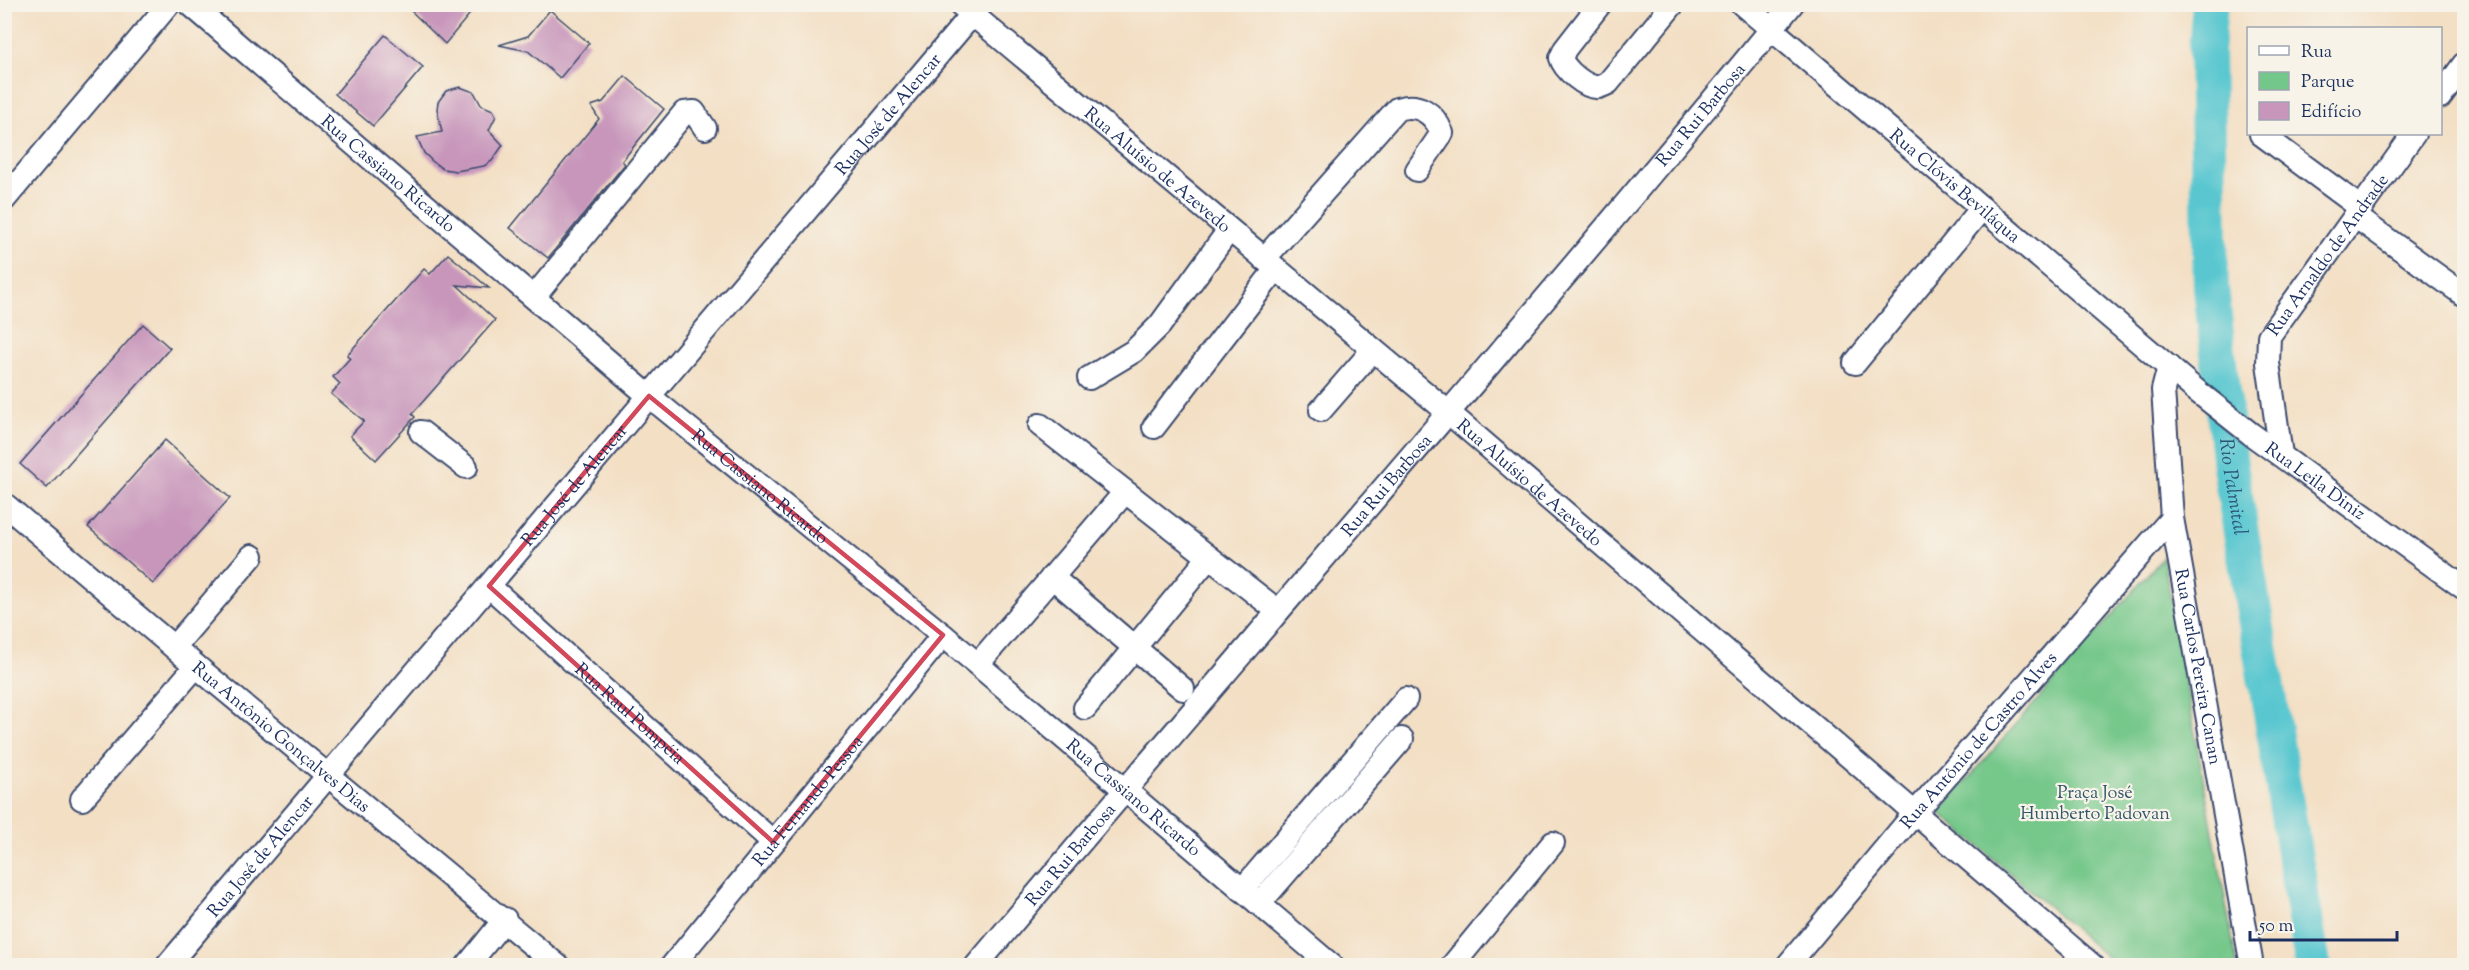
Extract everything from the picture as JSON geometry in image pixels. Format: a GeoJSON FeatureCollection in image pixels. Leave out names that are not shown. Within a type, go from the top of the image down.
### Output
{"type":"FeatureCollection","features":[{"type":"Feature","properties":{"kind":"street"},"geometry":{"type":"LineString","coordinates":[[4,200],[12,176],[169,4]]}},
{"type":"Feature","properties":{"kind":"street","name":"Rua Cassiano Ricardo"},"geometry":{"type":"LineString","coordinates":[[190,4],[649,396],[944,635],[1332,966]]}},
{"type":"Feature","properties":{"kind":"street"},"geometry":{"type":"LineString","coordinates":[[1600,4],[1565,49],[1561,58],[1563,65],[1589,86],[1599,87],[1608,83],[1673,4]]}},
{"type":"Feature","properties":{"kind":"street","name":"Rua Clóvis Beviláqua"},"geometry":{"type":"LineString","coordinates":[[1742,4],[2169,367]]}},
{"type":"Feature","properties":{"kind":"street","name":"Rua Rui Barbosa"},"geometry":{"type":"LineString","coordinates":[[976,966],[1125,789],[1449,413],[1792,4]]}},
{"type":"Feature","properties":{"kind":"street","name":"Rua Aluísio de Azevedo"},"geometry":{"type":"LineString","coordinates":[[971,8],[1228,230],[1449,413],[2093,966]]}},
{"type":"Feature","properties":{"kind":"street","name":"Rua José de Alencar"},"geometry":{"type":"LineString","coordinates":[[167,966],[649,396],[971,8]]}},
{"type":"Feature","properties":{"kind":"street"},"geometry":{"type":"LineString","coordinates":[[2442,94],[2464,64]]}},
{"type":"Feature","properties":{"kind":"street"},"geometry":{"type":"LineString","coordinates":[[1154,427],[1270,264],[1398,109],[1410,105],[1421,108],[1438,122],[1442,133],[1417,170]]}},
{"type":"Feature","properties":{"kind":"street"},"geometry":{"type":"LineString","coordinates":[[534,297],[684,113],[694,112],[705,128]]}},
{"type":"Feature","properties":{"kind":"street"},"geometry":{"type":"LineString","coordinates":[[2262,135],[2464,295]]}},
{"type":"Feature","properties":{"kind":"street","name":"Rua Arnaldo de Andrade"},"geometry":{"type":"LineString","coordinates":[[2281,456],[2268,363],[2270,336],[2413,135]]}},
{"type":"Feature","properties":{"kind":"street"},"geometry":{"type":"LineString","coordinates":[[1855,363],[1982,208]]}},
{"type":"Feature","properties":{"kind":"street"},"geometry":{"type":"LineString","coordinates":[[1089,378],[1134,351],[1160,325],[1228,230]]}},
{"type":"Feature","properties":{"kind":"street"},"geometry":{"type":"LineString","coordinates":[[2128,332],[2163,390]]}},
{"type":"Feature","properties":{"kind":"street"},"geometry":{"type":"LineString","coordinates":[[1321,410],[1373,350]]}},
{"type":"Feature","properties":{"kind":"street","name":"Rua Leila Diniz"},"geometry":{"type":"LineString","coordinates":[[2169,367],[2251,434],[2464,588]]}},
{"type":"Feature","properties":{"kind":"street","name":"Rua Carlos Pereira Canan"},"geometry":{"type":"LineString","coordinates":[[2169,367],[2163,390],[2172,518],[2252,966]]}},
{"type":"Feature","properties":{"kind":"street"},"geometry":{"type":"LineString","coordinates":[[1040,425],[1278,611]]}},
{"type":"Feature","properties":{"kind":"street"},"geometry":{"type":"LineString","coordinates":[[421,432],[466,467]]}},
{"type":"Feature","properties":{"kind":"street"},"geometry":{"type":"LineString","coordinates":[[978,664],[1125,492]]}},
{"type":"Feature","properties":{"kind":"street","name":"Rua Antônio Gonçalves Dias"},"geometry":{"type":"LineString","coordinates":[[4,504],[196,666],[505,919],[558,966]]}},
{"type":"Feature","properties":{"kind":"street","name":"Rua Antônio de Castro Alves"},"geometry":{"type":"LineString","coordinates":[[1786,966],[1914,814],[2172,518]]}},
{"type":"Feature","properties":{"kind":"street"},"geometry":{"type":"LineString","coordinates":[[174,647],[252,556]]}},
{"type":"Feature","properties":{"kind":"street"},"geometry":{"type":"LineString","coordinates":[[1085,708],[1209,557]]}},
{"type":"Feature","properties":{"kind":"street"},"geometry":{"type":"LineString","coordinates":[[1052,577],[1183,688]]}},
{"type":"Feature","properties":{"kind":"street","name":"Rua Raul Pompéia"},"geometry":{"type":"LineString","coordinates":[[489,586],[772,842]]}},
{"type":"Feature","properties":{"kind":"street","name":"Rua Fernando Pessoa"},"geometry":{"type":"LineString","coordinates":[[672,966],[944,635]]}},
{"type":"Feature","properties":{"kind":"street"},"geometry":{"type":"LineString","coordinates":[[82,799],[196,666]]}},
{"type":"Feature","properties":{"kind":"street"},"geometry":{"type":"LineString","coordinates":[[1242,890],[1406,699]]}},
{"type":"Feature","properties":{"kind":"street"},"geometry":{"type":"LineString","coordinates":[[1259,904],[1401,739]]}},
{"type":"Feature","properties":{"kind":"street"},"geometry":{"type":"LineString","coordinates":[[1452,966],[1553,843]]}},
{"type":"Feature","properties":{"kind":"street"},"geometry":{"type":"LineString","coordinates":[[467,966],[505,919]]}},
{"type":"Feature","properties":{"kind":"highlighted area"},"geometry":{"type":"Polygon","coordinates":[[[649,396],[943,635],[773,842],[489,586],[649,396]]]}},
{"type":"Feature","properties":{"kind":"green space","name":"Praça José Humberto Padovan"},"geometry":{"type":"Polygon","coordinates":[[[2163,557],[2237,965],[2116,965],[1939,812],[2163,557]]]}},
{"type":"Feature","properties":{"kind":"building"},"geometry":{"type":"Polygon","coordinates":[[[404,4],[478,4],[445,44],[404,4]]]}},
{"type":"Feature","properties":{"kind":"building"},"geometry":{"type":"Polygon","coordinates":[[[550,10],[589,43],[560,78],[528,51],[499,45],[528,36],[550,10]]]}},
{"type":"Feature","properties":{"kind":"building"},"geometry":{"type":"Polygon","coordinates":[[[385,35],[423,67],[373,126],[335,94],[385,35]]]}},
{"type":"Feature","properties":{"kind":"building"},"geometry":{"type":"Polygon","coordinates":[[[625,76],[664,109],[622,161],[625,164],[548,258],[510,228],[599,119],[591,106],[603,102],[625,76]]]}},
{"type":"Feature","properties":{"kind":"building"},"geometry":{"type":"Polygon","coordinates":[[[460,87],[474,92],[481,105],[493,110],[496,116],[489,130],[503,145],[492,161],[484,166],[456,171],[443,169],[432,161],[424,153],[417,137],[442,132],[437,109],[438,102],[446,91],[460,87]]]}},
{"type":"Feature","properties":{"kind":"building"},"geometry":{"type":"Polygon","coordinates":[[[448,254],[489,288],[457,285],[495,320],[412,414],[415,417],[376,460],[350,436],[364,421],[331,394],[340,384],[333,377],[350,358],[347,355],[424,269],[430,274],[448,254]]]}},
{"type":"Feature","properties":{"kind":"building"},"geometry":{"type":"Polygon","coordinates":[[[143,324],[170,348],[47,488],[20,464],[143,324]]]}},
{"type":"Feature","properties":{"kind":"building"},"geometry":{"type":"Polygon","coordinates":[[[165,440],[230,498],[153,584],[88,527],[165,440]]]}},
{"type":"Feature","properties":{"kind":"waterway","name":"Rio Palmital"},"geometry":{"type":"LineString","coordinates":[[2210,4],[2206,51],[2211,287],[2230,466],[2313,966]]}}]}
